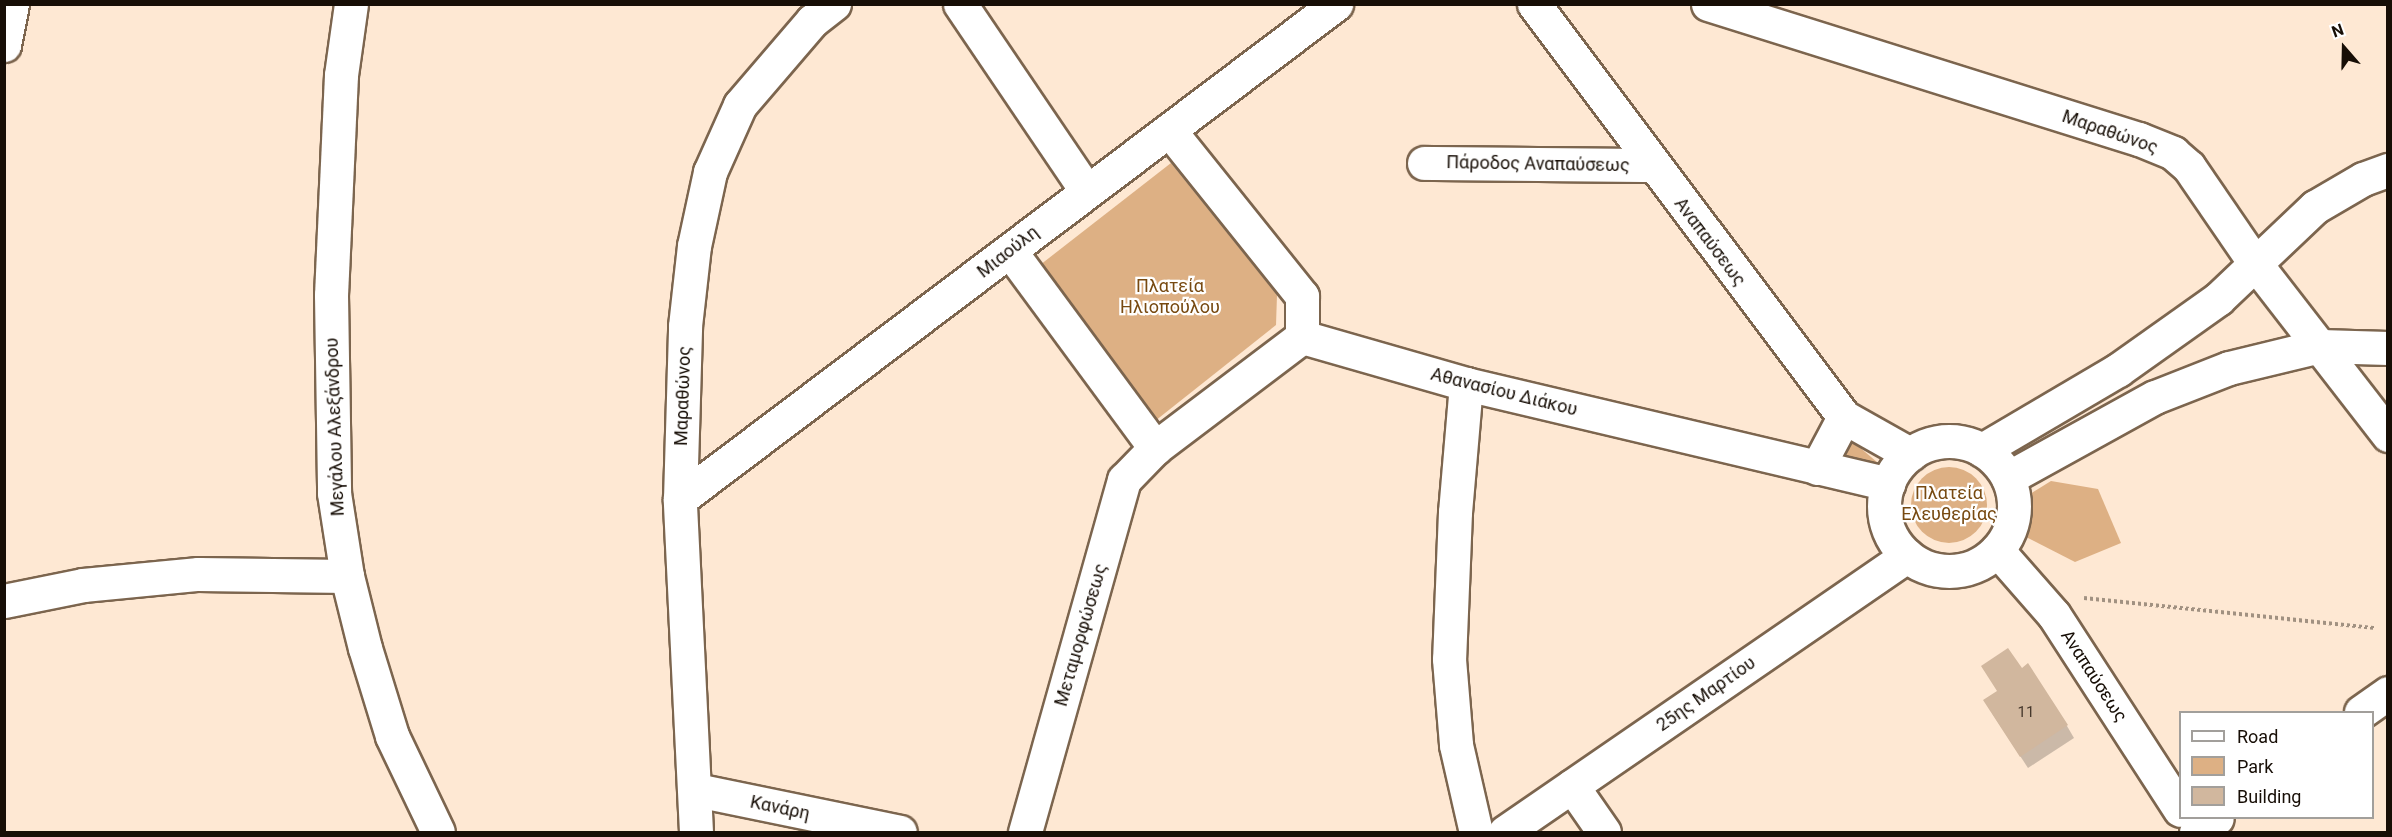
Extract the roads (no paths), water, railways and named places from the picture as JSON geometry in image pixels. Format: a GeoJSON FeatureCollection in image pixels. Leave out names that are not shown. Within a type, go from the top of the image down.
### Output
{"type":"FeatureCollection","features":[{"type":"Feature","properties":{"kind":"street"},"geometry":{"type":"LineString","coordinates":[[4,45],[12,4]]}},
{"type":"Feature","properties":{"kind":"street","name":"Μεγάλου Αλεξάνδρου"},"geometry":{"type":"LineString","coordinates":[[351,4],[341,75],[331,295],[334,493],[346,576],[392,736],[438,832]]}},
{"type":"Feature","properties":{"kind":"street","name":"Μαραθώνος"},"geometry":{"type":"LineString","coordinates":[[696,832],[696,790],[680,499],[685,327],[694,246],[710,171],[740,105],[812,21],[834,4]]}},
{"type":"Feature","properties":{"kind":"street"},"geometry":{"type":"LineString","coordinates":[[960,4],[1086,190]]}},
{"type":"Feature","properties":{"kind":"street","name":"Μιαούλη"},"geometry":{"type":"LineString","coordinates":[[680,499],[1010,251],[1086,190],[1336,4]]}},
{"type":"Feature","properties":{"kind":"street","name":"Αναπαύσεως"},"geometry":{"type":"LineString","coordinates":[[1534,4],[1652,165],[1844,417],[1910,454]]}},
{"type":"Feature","properties":{"kind":"street","name":"Μαραθώνος"},"geometry":{"type":"LineString","coordinates":[[1708,4],[2139,139],[2173,153],[2189,167],[2254,262],[2388,435]]}},
{"type":"Feature","properties":{"kind":"street"},"geometry":{"type":"LineString","coordinates":[[1010,251],[1155,448],[1302,337],[1302,296],[1169,130]]}},
{"type":"Feature","properties":{"kind":"street","name":"Πάροδος Αναπαύσεως"},"geometry":{"type":"LineString","coordinates":[[1424,163],[1652,165]]}},
{"type":"Feature","properties":{"kind":"street"},"geometry":{"type":"LineString","coordinates":[[1982,450],[2118,370],[2218,299],[2254,262],[2315,207],[2363,179],[2388,170]]}},
{"type":"Feature","properties":{"kind":"street","name":"Αθανασίου Διάκου"},"geometry":{"type":"LineString","coordinates":[[1302,337],[1466,384],[1888,484]]}},
{"type":"Feature","properties":{"kind":"street"},"geometry":{"type":"LineString","coordinates":[[2008,478],[2155,397],[2229,368],[2320,346],[2388,348]]}},
{"type":"Feature","properties":{"kind":"street"},"geometry":{"type":"LineString","coordinates":[[1466,384],[1449,659],[1456,745],[1476,832]]}},
{"type":"Feature","properties":{"kind":"street"},"geometry":{"type":"LineString","coordinates":[[1817,468],[1844,417]]}},
{"type":"Feature","properties":{"kind":"street"},"geometry":{"type":"LineString","coordinates":[[1946,441],[1982,450],[2008,478],[2015,508],[2006,538],[1997,550],[1969,568],[1953,571],[1929,567],[1907,556],[1886,523],[1888,484],[1910,454],[1946,441]]}},
{"type":"Feature","properties":{"kind":"street","name":"Μεταμορφώσεως"},"geometry":{"type":"LineString","coordinates":[[1025,832],[1124,480],[1155,448]]}},
{"type":"Feature","properties":{"kind":"street","name":"Αναπαύσεως"},"geometry":{"type":"LineString","coordinates":[[1997,550],[2054,615],[2179,807]]}},
{"type":"Feature","properties":{"kind":"street","name":"25ης Μαρτίου"},"geometry":{"type":"LineString","coordinates":[[1505,832],[1907,556]]}},
{"type":"Feature","properties":{"kind":"street"},"geometry":{"type":"LineString","coordinates":[[4,601],[83,585],[198,574],[346,576]]}},
{"type":"Feature","properties":{"kind":"street"},"geometry":{"type":"LineString","coordinates":[[2362,711],[2388,693]]}},
{"type":"Feature","properties":{"kind":"street"},"geometry":{"type":"LineString","coordinates":[[1572,786],[1604,832]]}},
{"type":"Feature","properties":{"kind":"street","name":"Κανάρη"},"geometry":{"type":"LineString","coordinates":[[696,790],[900,832]]}},
{"type":"Feature","properties":{"kind":"street"},"geometry":{"type":"LineString","coordinates":[[2187,819],[2196,832],[2216,819]]}},
{"type":"Feature","properties":{"kind":"park label","name":"Πλατεία Ηλιοπούλου"},"geometry":{"type":"Point","coordinates":[1170,297]}},
{"type":"Feature","properties":{"kind":"park label","name":"Πλατεία Ελευθερίας"},"geometry":{"type":"Point","coordinates":[1949,504]}}]}
